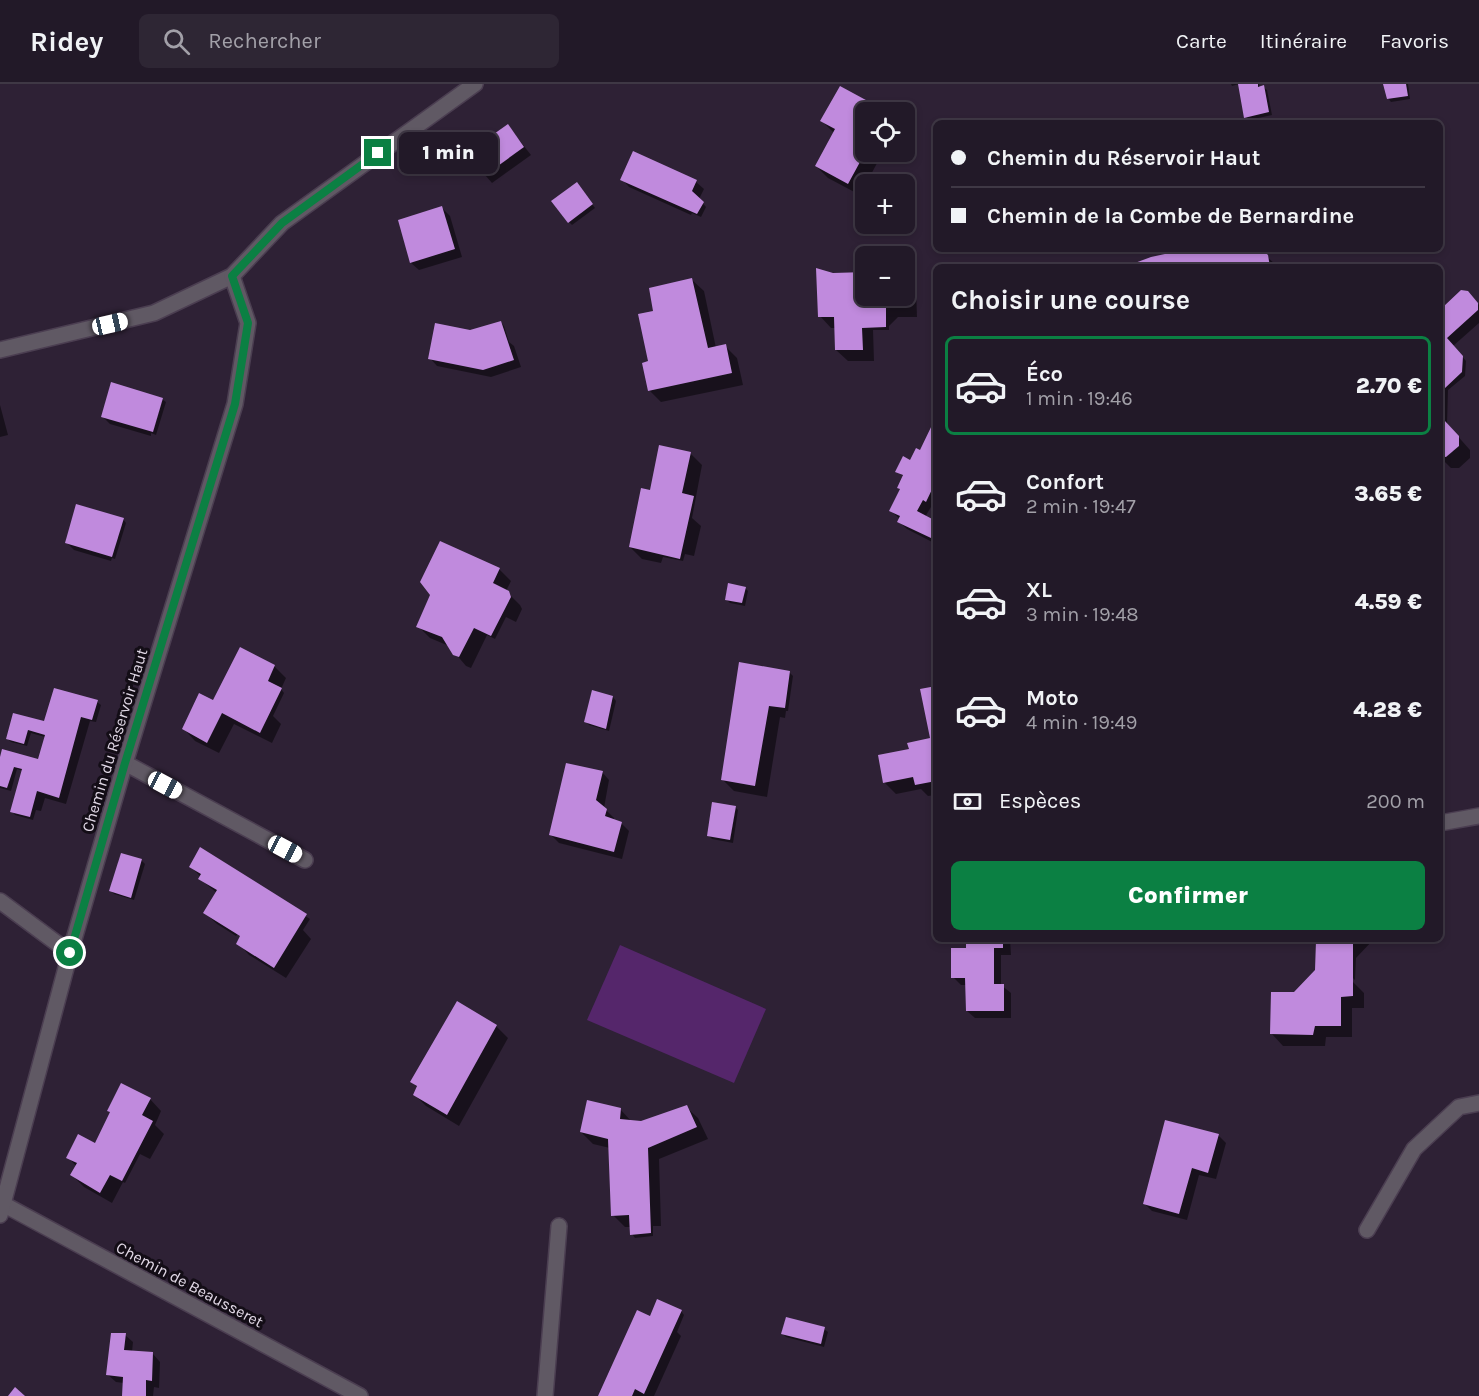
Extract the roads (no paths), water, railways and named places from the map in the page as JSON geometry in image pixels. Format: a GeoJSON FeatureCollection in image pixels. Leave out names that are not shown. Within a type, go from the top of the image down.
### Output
{"type":"FeatureCollection","features":[{"type":"Feature","properties":{"kind":"street"},"geometry":{"type":"LineString","coordinates":[[0,350],[154,313],[232,276],[282,223],[475,84]]}},
{"type":"Feature","properties":{"kind":"street","name":"Chemin du Réservoir Haut"},"geometry":{"type":"LineString","coordinates":[[2,1210],[70,953],[125,763],[235,404],[248,323],[232,276]]}},
{"type":"Feature","properties":{"kind":"street"},"geometry":{"type":"LineString","coordinates":[[125,763],[305,860]]}},
{"type":"Feature","properties":{"kind":"street"},"geometry":{"type":"LineString","coordinates":[[1443,822],[1479,816]]}},
{"type":"Feature","properties":{"kind":"street"},"geometry":{"type":"LineString","coordinates":[[0,901],[70,953]]}},
{"type":"Feature","properties":{"kind":"street"},"geometry":{"type":"LineString","coordinates":[[1367,1230],[1414,1149],[1459,1107],[1479,1103]]}},
{"type":"Feature","properties":{"kind":"street","name":"Chemin de Beausseret"},"geometry":{"type":"LineString","coordinates":[[2,1210],[360,1396]]}},
{"type":"Feature","properties":{"kind":"street"},"geometry":{"type":"LineString","coordinates":[[545,1396],[559,1226]]}}]}
